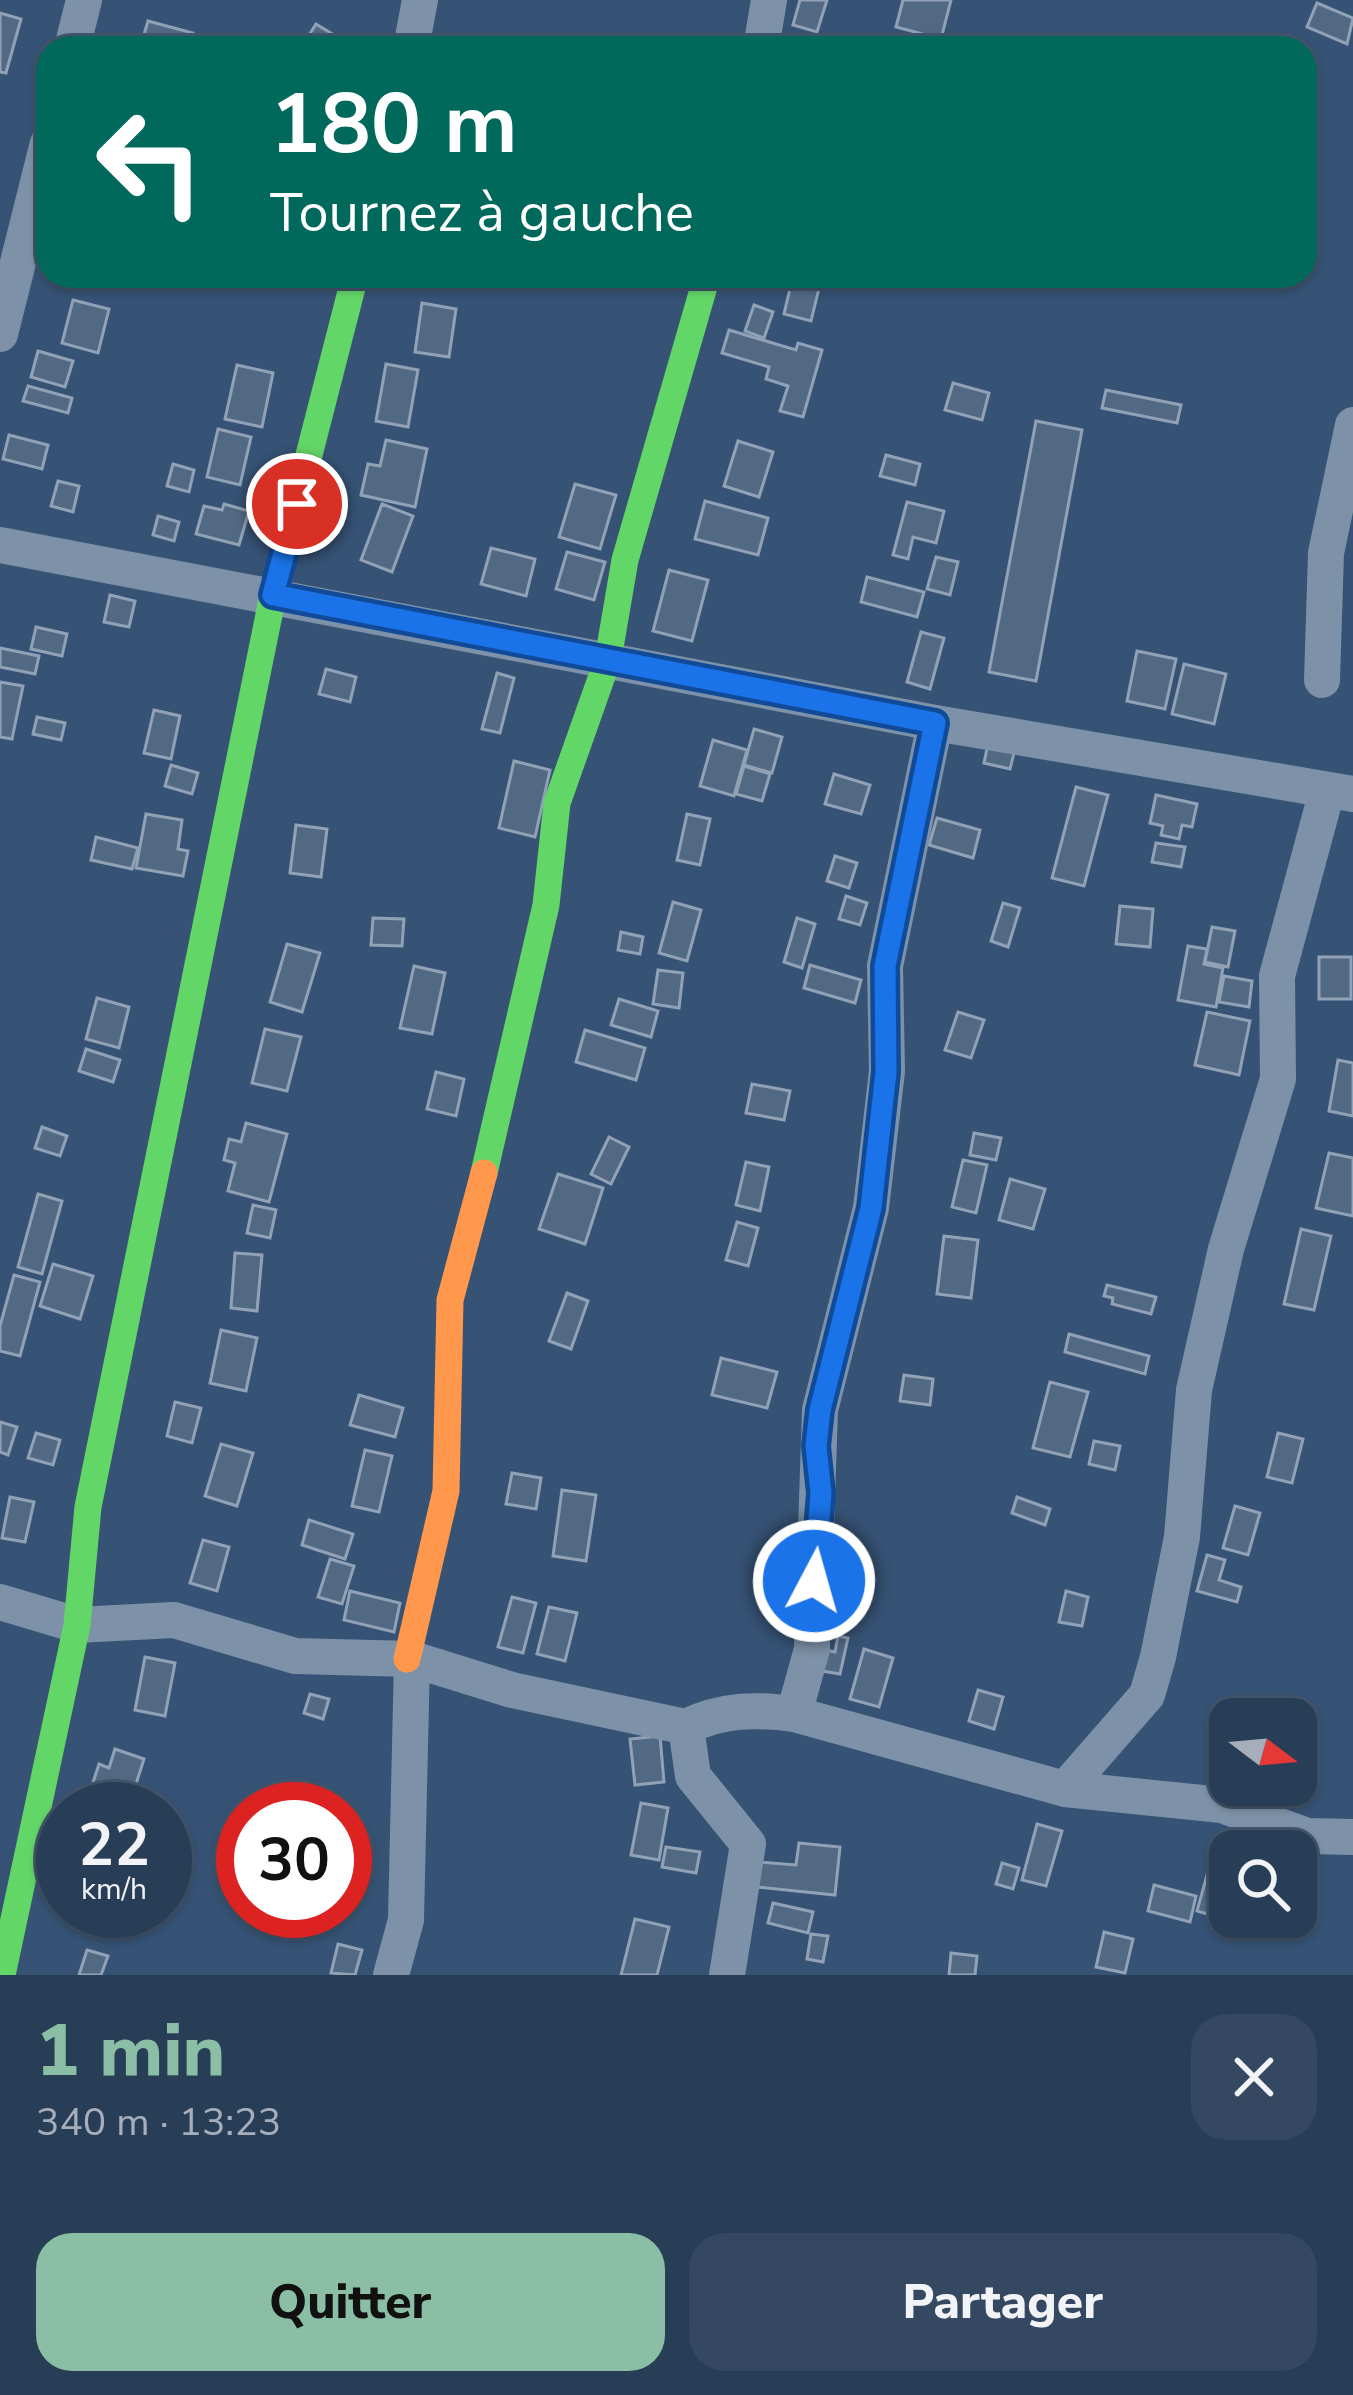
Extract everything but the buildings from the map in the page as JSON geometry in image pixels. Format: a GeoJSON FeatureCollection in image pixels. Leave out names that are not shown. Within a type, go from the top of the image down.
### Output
{"type":"FeatureCollection","features":[{"type":"Feature","properties":{"kind":"street"},"geometry":{"type":"LineString","coordinates":[[75,36],[84,0]]}},
{"type":"Feature","properties":{"kind":"street"},"geometry":{"type":"LineString","coordinates":[[414,36],[421,0]]}},
{"type":"Feature","properties":{"kind":"street"},"geometry":{"type":"LineString","coordinates":[[763,36],[769,0]]}},
{"type":"Feature","properties":{"kind":"street"},"geometry":{"type":"LineString","coordinates":[[0,334],[36,191]]}},
{"type":"Feature","properties":{"kind":"street"},"geometry":{"type":"LineString","coordinates":[[2,1975],[76,1624],[88,1507],[273,595],[353,288]]}},
{"type":"Feature","properties":{"kind":"street"},"geometry":{"type":"LineString","coordinates":[[391,1975],[406,1920],[410,1659],[446,1491],[450,1300],[497,1124],[530,958],[546,905],[557,803],[608,659],[625,560],[703,288]]}},
{"type":"Feature","properties":{"kind":"street"},"geometry":{"type":"LineString","coordinates":[[1322,680],[1326,553],[1353,425]]}},
{"type":"Feature","properties":{"kind":"street"},"geometry":{"type":"LineString","coordinates":[[0,545],[935,723],[1340,792],[1277,976],[1278,1079],[1226,1249],[1194,1390],[1182,1537],[1158,1657],[1147,1695],[1065,1789]]}},
{"type":"Feature","properties":{"kind":"street"},"geometry":{"type":"LineString","coordinates":[[794,1714],[812,1649],[820,1410],[871,1208],[886,1072],[885,966],[935,723]]}},
{"type":"Feature","properties":{"kind":"street"},"geometry":{"type":"LineString","coordinates":[[0,1602],[76,1624],[174,1620],[295,1656],[410,1659],[512,1690],[686,1727],[709,1716],[754,1709],[794,1714],[1065,1789],[1222,1805],[1307,1836],[1353,1837]]}},
{"type":"Feature","properties":{"kind":"street"},"geometry":{"type":"LineString","coordinates":[[686,1727],[692,1776],[748,1844],[727,1975]]}},
{"type":"Feature","properties":{"kind":"traffic: fast"},"geometry":{"type":"LineString","coordinates":[[2,1975],[77,1625],[88,1507],[273,595],[352,288]]}},
{"type":"Feature","properties":{"kind":"traffic: fast"},"geometry":{"type":"LineString","coordinates":[[484,1173],[546,905],[557,803],[608,659],[625,560],[704,288]]}},
{"type":"Feature","properties":{"kind":"traffic: slow"},"geometry":{"type":"LineString","coordinates":[[407,1659],[446,1491],[450,1300],[484,1173]]}},
{"type":"Feature","properties":{"kind":"route"},"geometry":{"type":"LineString","coordinates":[[297,504],[273,595],[935,723],[885,966],[886,1072],[871,1208],[820,1410],[816,1446],[821,1493],[814,1581]]}}]}
